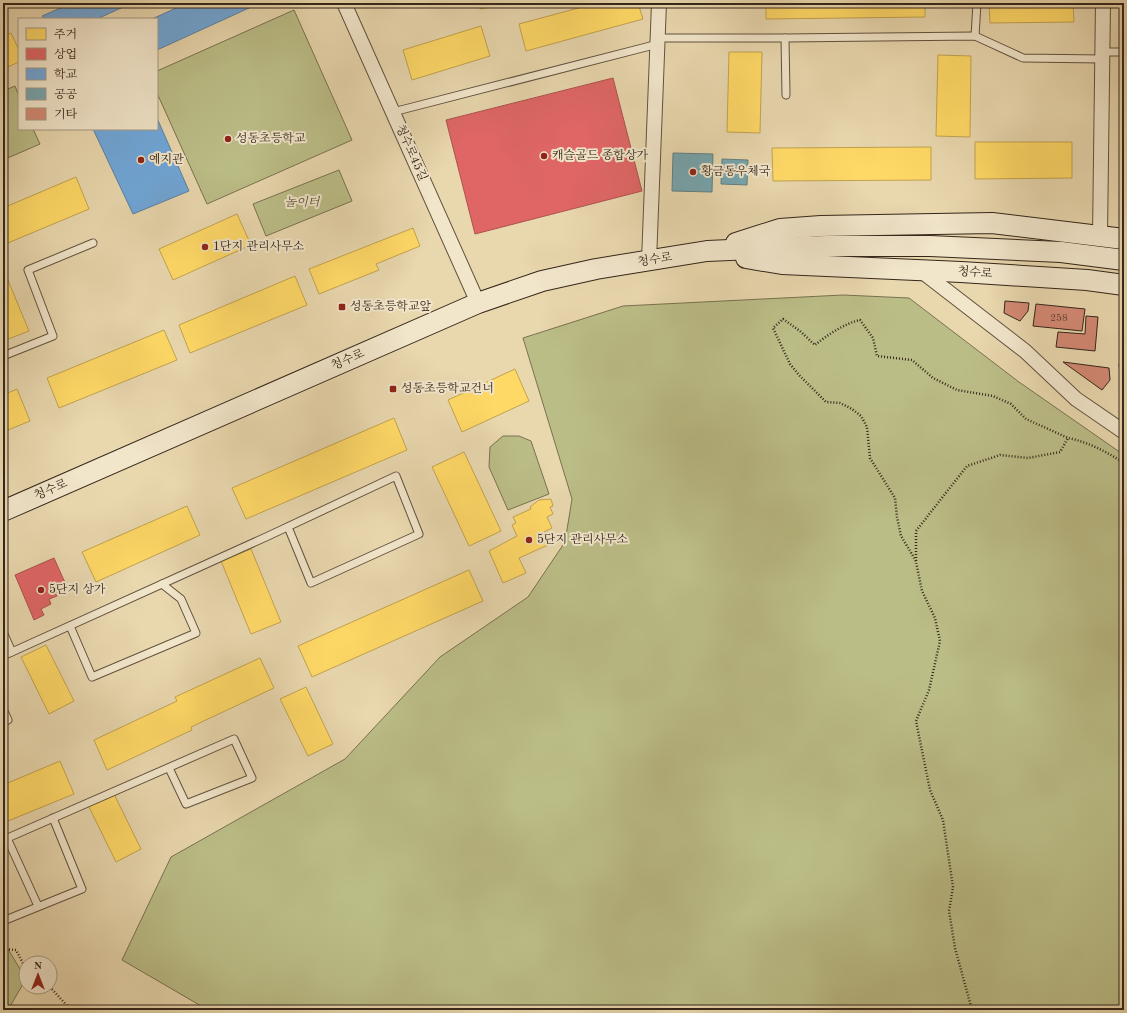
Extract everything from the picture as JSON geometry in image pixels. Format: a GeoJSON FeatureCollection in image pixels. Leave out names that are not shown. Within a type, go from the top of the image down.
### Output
{"type":"FeatureCollection","features":[{"type":"Feature","properties":{"kind":"main road","name":"청수로"},"geometry":{"type":"LineString","coordinates":[[3,511],[478,303],[542,281],[596,269],[707,251],[780,229],[822,226],[992,223],[1124,239]]}},
{"type":"Feature","properties":{"kind":"main road","name":"청수로"},"geometry":{"type":"LineString","coordinates":[[707,251],[826,246],[930,246],[1061,252],[1124,260]]}},
{"type":"Feature","properties":{"kind":"main road","name":"청수로"},"geometry":{"type":"LineString","coordinates":[[707,251],[782,264],[919,269],[1079,280],[1124,285]]}},
{"type":"Feature","properties":{"kind":"street","name":"청수로45길"},"geometry":{"type":"LineString","coordinates":[[344,3],[478,303]]}},
{"type":"Feature","properties":{"kind":"street"},"geometry":{"type":"LineString","coordinates":[[649,261],[659,3]]}},
{"type":"Feature","properties":{"kind":"street"},"geometry":{"type":"LineString","coordinates":[[1100,235],[1103,3]]}},
{"type":"Feature","properties":{"kind":"street"},"geometry":{"type":"LineString","coordinates":[[919,269],[1025,352],[1076,399],[1124,432]]}},
{"type":"Feature","properties":{"kind":"lane"},"geometry":{"type":"LineString","coordinates":[[975,36],[977,3]]}},
{"type":"Feature","properties":{"kind":"lane"},"geometry":{"type":"LineString","coordinates":[[393,112],[658,41],[975,36],[1023,58],[1102,56],[1124,52]]}},
{"type":"Feature","properties":{"kind":"lane"},"geometry":{"type":"LineString","coordinates":[[785,38],[786,95]]}},
{"type":"Feature","properties":{"kind":"lane"},"geometry":{"type":"LineString","coordinates":[[3,356],[53,336],[28,270],[93,243]]}},
{"type":"Feature","properties":{"kind":"lane"},"geometry":{"type":"LineString","coordinates":[[3,656],[288,527],[396,476],[419,534],[311,583],[288,527]]}},
{"type":"Feature","properties":{"kind":"lane"},"geometry":{"type":"LineString","coordinates":[[70,626],[92,678],[196,633],[181,599],[162,584]]}},
{"type":"Feature","properties":{"kind":"lane"},"geometry":{"type":"LineString","coordinates":[[3,632],[12,652]]}},
{"type":"Feature","properties":{"kind":"lane"},"geometry":{"type":"LineString","coordinates":[[3,709],[8,720],[3,722]]}},
{"type":"Feature","properties":{"kind":"lane"},"geometry":{"type":"LineString","coordinates":[[38,906],[5,839],[234,739],[252,778],[186,804],[169,768]]}},
{"type":"Feature","properties":{"kind":"lane"},"geometry":{"type":"LineString","coordinates":[[3,921],[82,889],[53,818]]}},
{"type":"Feature","properties":{"kind":"path"},"geometry":{"type":"LineString","coordinates":[[916,562],[901,536],[895,498],[870,458],[867,427],[861,416],[852,409],[840,403],[826,402],[790,364],[774,328],[783,319],[800,331],[815,345],[825,337],[851,322],[860,320],[873,338],[877,356],[912,360],[933,378],[956,390],[993,396],[1012,404],[1026,419],[1068,438],[1078,440],[1110,454],[1124,463]]}},
{"type":"Feature","properties":{"kind":"path"},"geometry":{"type":"LineString","coordinates":[[972,1010],[955,948],[949,911],[953,887],[943,820],[930,790],[916,722],[929,690],[940,641],[935,618],[922,591],[916,562],[916,531],[966,466],[1000,455],[1028,458],[1060,452],[1068,438]]}},
{"type":"Feature","properties":{"kind":"path"},"geometry":{"type":"LineString","coordinates":[[3,949],[16,950],[19,955]]}},
{"type":"Feature","properties":{"kind":"path"},"geometry":{"type":"LineString","coordinates":[[57,995],[71,1010]]}},
{"type":"Feature","properties":{"kind":"green space"},"geometry":{"type":"Polygon","coordinates":[[[294,10],[352,140],[207,204],[158,95],[158,71],[294,10]]]}},
{"type":"Feature","properties":{"kind":"green space"},"geometry":{"type":"Polygon","coordinates":[[[15,86],[18,94],[18,130],[33,130],[40,144],[3,160],[3,91],[15,86]]]}},
{"type":"Feature","properties":{"kind":"green space","name":"놀이터"},"geometry":{"type":"Polygon","coordinates":[[[339,170],[352,201],[266,236],[253,204],[339,170]]]}},
{"type":"Feature","properties":{"kind":"green space"},"geometry":{"type":"Polygon","coordinates":[[[843,295],[909,298],[1019,382],[1124,455],[1124,1010],[208,1010],[122,960],[171,857],[345,759],[440,657],[528,597],[565,542],[572,499],[523,338],[623,306],[843,295]]]}},
{"type":"Feature","properties":{"kind":"green space"},"geometry":{"type":"Polygon","coordinates":[[[503,436],[519,436],[531,441],[549,494],[508,510],[489,467],[490,447],[503,436]]]}},
{"type":"Feature","properties":{"kind":"green space"},"geometry":{"type":"Polygon","coordinates":[[[8,949],[18,966],[18,993],[9,1008],[3,1008],[3,951],[8,949]]]}},
{"type":"Feature","properties":{"kind":"building: 주거"},"geometry":{"type":"Polygon","coordinates":[[[479,3],[509,3],[480,9],[479,3]]]}},
{"type":"Feature","properties":{"kind":"building: 주거"},"geometry":{"type":"Polygon","coordinates":[[[597,3],[638,3],[643,19],[526,51],[519,24],[597,3]]]}},
{"type":"Feature","properties":{"kind":"building: 주거"},"geometry":{"type":"Polygon","coordinates":[[[766,3],[925,3],[925,17],[766,19],[766,3]]]}},
{"type":"Feature","properties":{"kind":"building: 주거"},"geometry":{"type":"Polygon","coordinates":[[[989,3],[1073,3],[1074,22],[990,23],[989,3]]]}},
{"type":"Feature","properties":{"kind":"building: 주거"},"geometry":{"type":"Polygon","coordinates":[[[481,26],[490,56],[412,80],[403,50],[481,26]]]}},
{"type":"Feature","properties":{"kind":"building: 주거"},"geometry":{"type":"Polygon","coordinates":[[[11,33],[18,48],[18,62],[3,69],[3,37],[11,33]]]}},
{"type":"Feature","properties":{"kind":"building: 주거"},"geometry":{"type":"Polygon","coordinates":[[[729,52],[762,52],[760,133],[727,132],[729,52]]]}},
{"type":"Feature","properties":{"kind":"building: 주거"},"geometry":{"type":"Polygon","coordinates":[[[938,55],[971,56],[970,137],[936,136],[938,55]]]}},
{"type":"Feature","properties":{"kind":"building: 주거"},"geometry":{"type":"Polygon","coordinates":[[[975,142],[1072,142],[1072,178],[975,179],[975,142]]]}},
{"type":"Feature","properties":{"kind":"building: 주거"},"geometry":{"type":"Polygon","coordinates":[[[931,147],[931,180],[773,181],[772,148],[931,147]]]}},
{"type":"Feature","properties":{"kind":"building: 주거"},"geometry":{"type":"Polygon","coordinates":[[[76,177],[89,209],[3,245],[3,208],[76,177]]]}},
{"type":"Feature","properties":{"kind":"building: 주거","name":"1단지 관리사무소"},"geometry":{"type":"Polygon","coordinates":[[[237,214],[251,245],[173,280],[159,249],[237,214]]]}},
{"type":"Feature","properties":{"kind":"building: 주거"},"geometry":{"type":"Polygon","coordinates":[[[413,228],[420,246],[376,264],[379,270],[319,294],[309,269],[413,228]]]}},
{"type":"Feature","properties":{"kind":"building: 주거"},"geometry":{"type":"Polygon","coordinates":[[[3,268],[29,331],[3,341],[3,268]]]}},
{"type":"Feature","properties":{"kind":"building: 주거"},"geometry":{"type":"Polygon","coordinates":[[[295,276],[307,305],[190,353],[179,325],[295,276]]]}},
{"type":"Feature","properties":{"kind":"building: 주거"},"geometry":{"type":"Polygon","coordinates":[[[164,330],[177,360],[59,408],[47,378],[164,330]]]}},
{"type":"Feature","properties":{"kind":"building: 주거"},"geometry":{"type":"Polygon","coordinates":[[[515,369],[529,401],[462,432],[448,400],[515,369]]]}},
{"type":"Feature","properties":{"kind":"building: 주거"},"geometry":{"type":"Polygon","coordinates":[[[17,389],[30,421],[3,432],[3,395],[17,389]]]}},
{"type":"Feature","properties":{"kind":"building: 주거"},"geometry":{"type":"Polygon","coordinates":[[[394,418],[407,450],[246,519],[232,488],[394,418]]]}},
{"type":"Feature","properties":{"kind":"building: 주거"},"geometry":{"type":"Polygon","coordinates":[[[464,452],[501,531],[469,546],[432,467],[464,452]]]}},
{"type":"Feature","properties":{"kind":"building: 주거","name":"5단지 관리사무소"},"geometry":{"type":"Polygon","coordinates":[[[551,499],[553,506],[550,507],[553,514],[547,517],[552,528],[544,532],[550,544],[519,558],[526,573],[503,583],[489,551],[517,536],[512,525],[516,523],[513,517],[531,509],[530,507],[539,500],[551,499]]]}},
{"type":"Feature","properties":{"kind":"building: 주거"},"geometry":{"type":"Polygon","coordinates":[[[187,506],[200,535],[96,582],[82,552],[187,506]]]}},
{"type":"Feature","properties":{"kind":"building: 주거"},"geometry":{"type":"Polygon","coordinates":[[[251,549],[281,622],[251,634],[221,561],[251,549]]]}},
{"type":"Feature","properties":{"kind":"building: 주거"},"geometry":{"type":"Polygon","coordinates":[[[469,570],[483,601],[312,677],[298,646],[469,570]]]}},
{"type":"Feature","properties":{"kind":"building: 주거"},"geometry":{"type":"Polygon","coordinates":[[[46,645],[74,701],[49,714],[21,657],[46,645]]]}},
{"type":"Feature","properties":{"kind":"building: 주거"},"geometry":{"type":"Polygon","coordinates":[[[260,658],[274,688],[191,727],[192,730],[107,770],[94,740],[177,701],[175,697],[260,658]]]}},
{"type":"Feature","properties":{"kind":"building: 주거"},"geometry":{"type":"Polygon","coordinates":[[[306,687],[333,744],[308,756],[280,699],[306,687]]]}},
{"type":"Feature","properties":{"kind":"building: 주거"},"geometry":{"type":"Polygon","coordinates":[[[60,761],[74,794],[3,823],[3,785],[60,761]]]}},
{"type":"Feature","properties":{"kind":"building: 주거"},"geometry":{"type":"Polygon","coordinates":[[[113,792],[141,849],[116,862],[88,805],[113,792]]]}},
{"type":"Feature","properties":{"kind":"building: 상업","name":"캐슬골드 종합상가"},"geometry":{"type":"Polygon","coordinates":[[[613,78],[642,191],[475,234],[446,120],[613,78]]]}},
{"type":"Feature","properties":{"kind":"building: 상업","name":"5단지 상가"},"geometry":{"type":"Polygon","coordinates":[[[54,558],[67,587],[55,593],[57,596],[49,599],[51,604],[41,609],[44,615],[34,620],[15,575],[54,558]]]}},
{"type":"Feature","properties":{"kind":"building: 학교"},"geometry":{"type":"Polygon","coordinates":[[[66,3],[132,3],[99,18],[43,18],[42,16],[67,5],[66,3]]]}},
{"type":"Feature","properties":{"kind":"building: 학교"},"geometry":{"type":"Polygon","coordinates":[[[187,3],[260,3],[158,50],[158,18],[154,18],[187,3]]]}},
{"type":"Feature","properties":{"kind":"building: 학교","name":"예지관"},"geometry":{"type":"Polygon","coordinates":[[[158,120],[189,191],[133,214],[93,130],[158,130],[158,120]]]}},
{"type":"Feature","properties":{"kind":"building: 공공","name":"황금동우체국"},"geometry":{"type":"Polygon","coordinates":[[[673,153],[713,154],[712,192],[672,191],[673,153]]]}},
{"type":"Feature","properties":{"kind":"building: 공공"},"geometry":{"type":"Polygon","coordinates":[[[722,159],[748,160],[747,185],[721,184],[722,159]]]}},
{"type":"Feature","properties":{"kind":"building: 기타"},"geometry":{"type":"Polygon","coordinates":[[[1005,301],[1029,303],[1028,311],[1020,321],[1004,313],[1005,301]]]}},
{"type":"Feature","properties":{"kind":"building: 기타"},"geometry":{"type":"Polygon","coordinates":[[[1036,304],[1085,309],[1082,331],[1033,326],[1036,304]]]}},
{"type":"Feature","properties":{"kind":"building: 기타"},"geometry":{"type":"Polygon","coordinates":[[[1086,316],[1098,317],[1095,351],[1056,347],[1058,332],[1085,334],[1086,316]]]}},
{"type":"Feature","properties":{"kind":"building: 기타"},"geometry":{"type":"Polygon","coordinates":[[[1124,322],[1124,368],[1119,367],[1124,322]]]}},
{"type":"Feature","properties":{"kind":"building: 기타"},"geometry":{"type":"Polygon","coordinates":[[[1063,362],[1109,368],[1110,380],[1102,390],[1063,362]]]}},
{"type":"Feature","properties":{"kind":"place","name":"성동초등학교"},"geometry":{"type":"Point","coordinates":[228,139]}},
{"type":"Feature","properties":{"kind":"place","name":"캐슬골드 종합상가"},"geometry":{"type":"Point","coordinates":[544,156]}},
{"type":"Feature","properties":{"kind":"place","name":"예지관"},"geometry":{"type":"Point","coordinates":[141,160]}},
{"type":"Feature","properties":{"kind":"place","name":"황금동우체국"},"geometry":{"type":"Point","coordinates":[693,172]}},
{"type":"Feature","properties":{"kind":"place","name":"1단지 관리사무소"},"geometry":{"type":"Point","coordinates":[205,247]}},
{"type":"Feature","properties":{"kind":"place","name":"성동초등학교앞"},"geometry":{"type":"Point","coordinates":[342,307]}},
{"type":"Feature","properties":{"kind":"place","name":"성동초등학교건너"},"geometry":{"type":"Point","coordinates":[393,389]}},
{"type":"Feature","properties":{"kind":"place","name":"5단지 관리사무소"},"geometry":{"type":"Point","coordinates":[529,540]}},
{"type":"Feature","properties":{"kind":"place","name":"5단지 상가"},"geometry":{"type":"Point","coordinates":[41,590]}}]}
